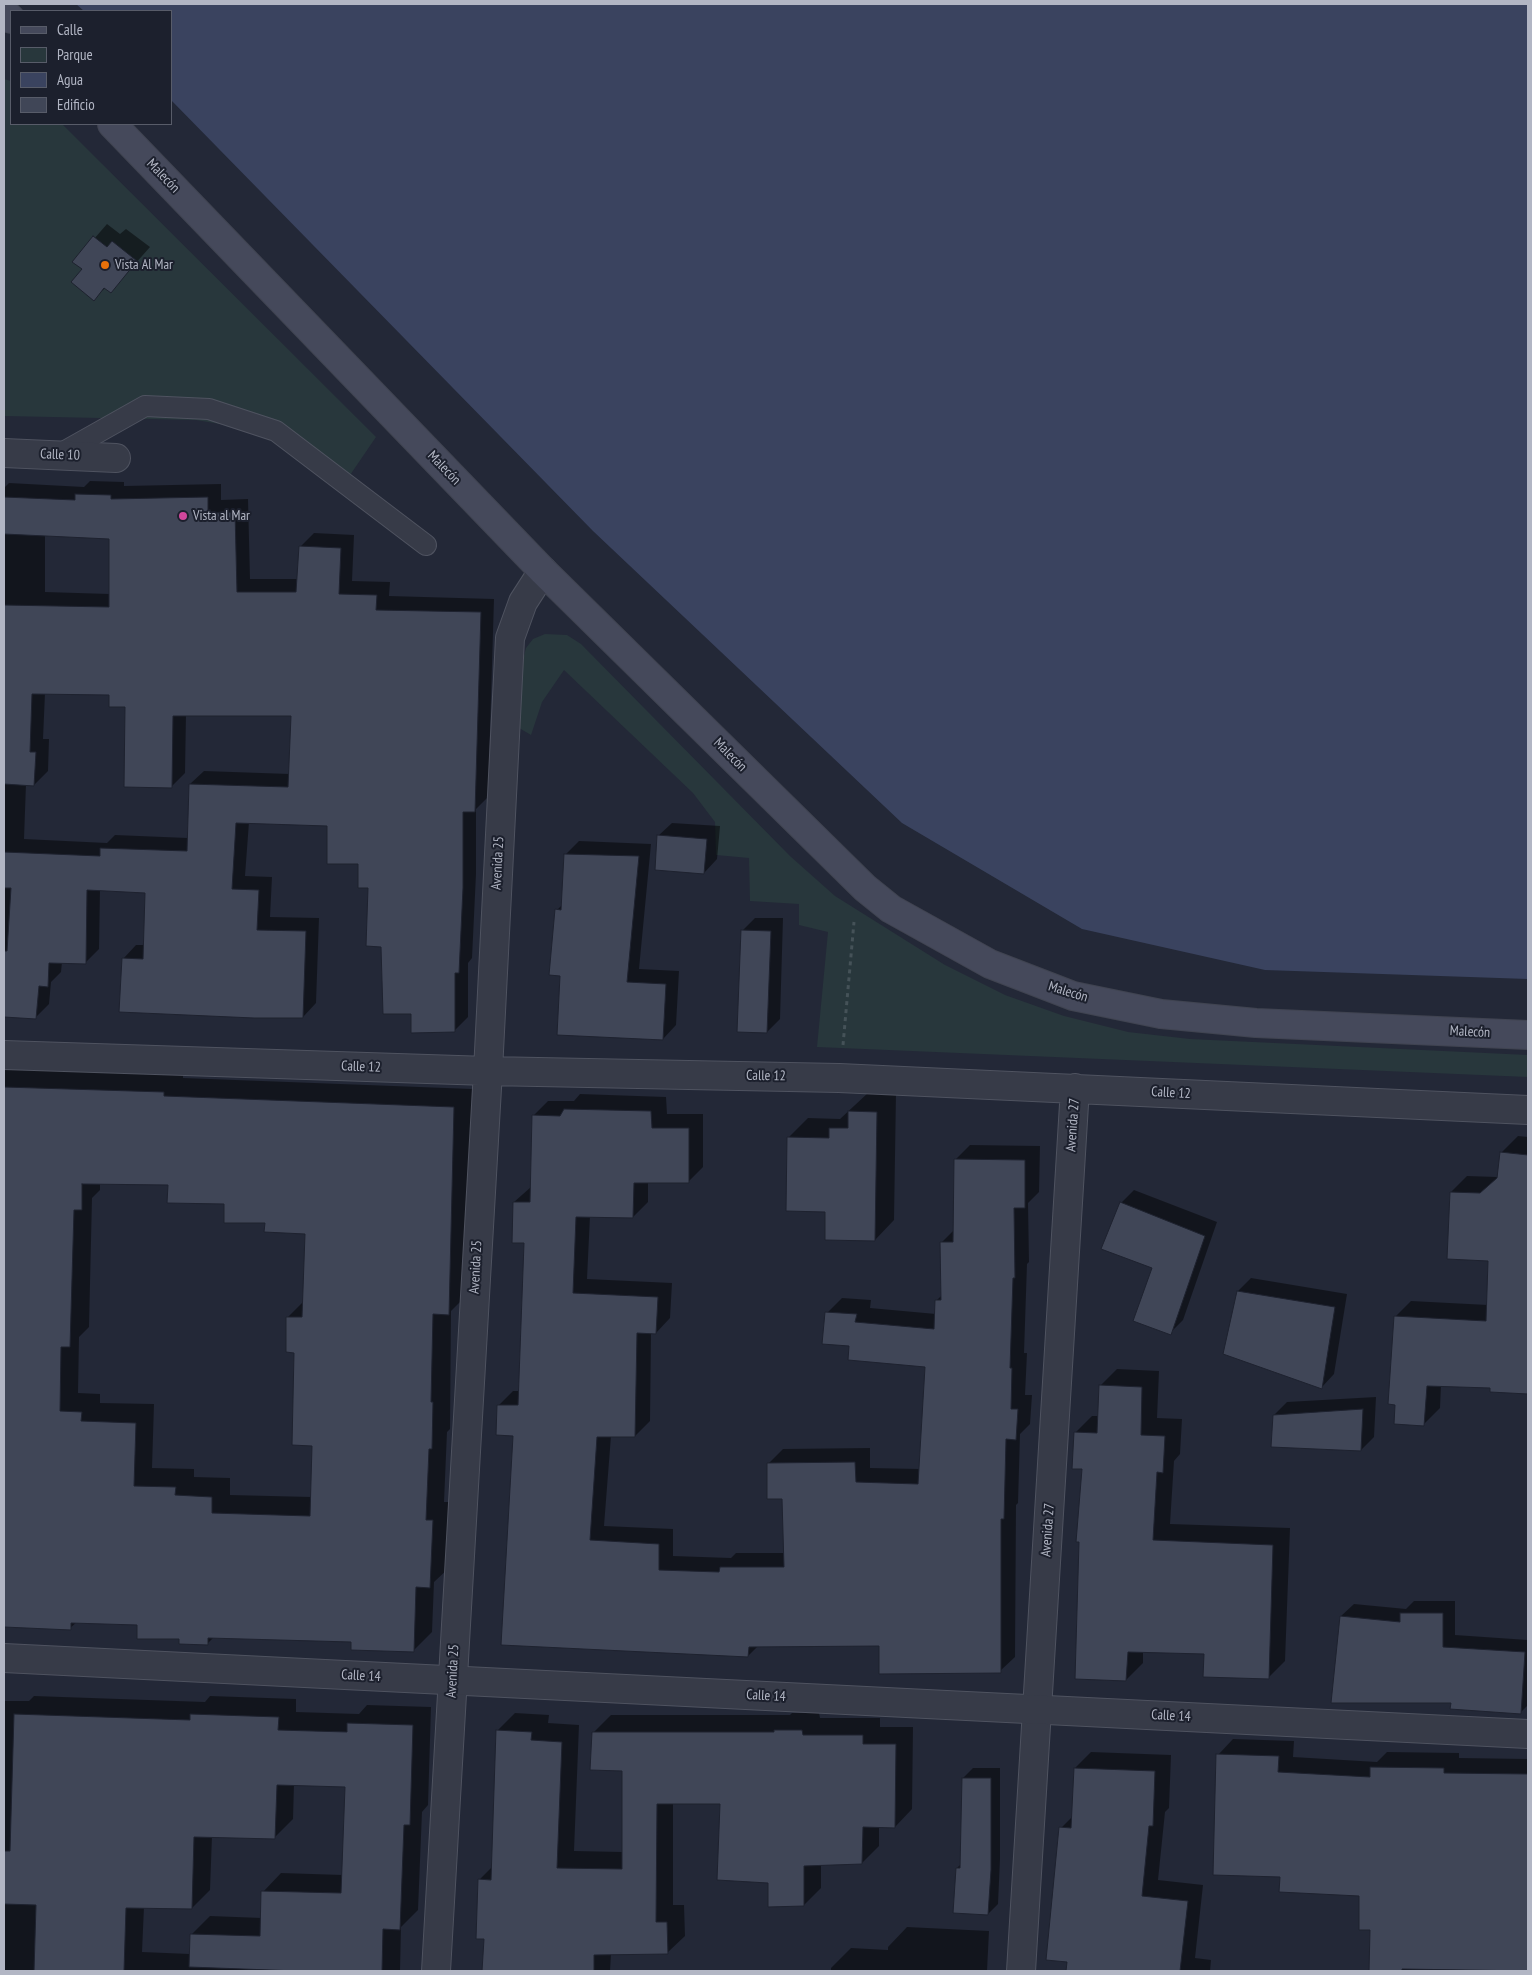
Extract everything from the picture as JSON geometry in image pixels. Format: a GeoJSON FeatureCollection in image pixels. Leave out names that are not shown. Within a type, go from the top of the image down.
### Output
{"type":"FeatureCollection","features":[{"type":"Feature","properties":{"kind":"main road","name":"Malecón"},"geometry":{"type":"LineString","coordinates":[[113,125],[543,571],[865,888],[891,909],[990,964],[1074,996],[1161,1014],[1256,1023],[1528,1035]]}},
{"type":"Feature","properties":{"kind":"street","name":"Calle 10"},"geometry":{"type":"LineString","coordinates":[[4,453],[116,458]]}},
{"type":"Feature","properties":{"kind":"street","name":"Avenida 25"},"geometry":{"type":"LineString","coordinates":[[436,1971],[488,1071],[510,638],[522,602],[543,571]]}},
{"type":"Feature","properties":{"kind":"street","name":"Calle 12"},"geometry":{"type":"LineString","coordinates":[[4,1055],[488,1071],[840,1078],[1528,1110]]}},
{"type":"Feature","properties":{"kind":"street","name":"Avenida 27"},"geometry":{"type":"LineString","coordinates":[[1021,1971],[1075,1088]]}},
{"type":"Feature","properties":{"kind":"street","name":"Calle 14"},"geometry":{"type":"LineString","coordinates":[[4,1658],[1528,1734]]}},
{"type":"Feature","properties":{"kind":"lane"},"geometry":{"type":"LineString","coordinates":[[58,455],[145,406],[209,409],[276,431],[426,546]]}},
{"type":"Feature","properties":{"kind":"path"},"geometry":{"type":"LineString","coordinates":[[840,1078],[855,912],[865,888]]}},
{"type":"Feature","properties":{"kind":"green space"},"geometry":{"type":"Polygon","coordinates":[[[4,79],[10,81],[10,125],[63,125],[376,437],[346,481],[295,452],[244,428],[196,420],[4,416],[4,79]]]}},
{"type":"Feature","properties":{"kind":"green space"},"geometry":{"type":"Polygon","coordinates":[[[545,634],[567,635],[581,644],[790,856],[835,896],[945,965],[1005,995],[1064,1016],[1128,1032],[1190,1039],[1528,1055],[1528,1077],[817,1047],[828,932],[799,925],[799,904],[750,901],[749,858],[716,855],[715,822],[693,793],[564,670],[542,702],[531,735],[514,725],[518,680],[526,648],[533,639],[545,634]]]}},
{"type":"Feature","properties":{"kind":"water"},"geometry":{"type":"Polygon","coordinates":[[[76,4],[1528,4],[1528,979],[1265,970],[1082,929],[902,823],[593,531],[172,101],[172,10],[83,10],[76,4]]]}},
{"type":"Feature","properties":{"kind":"building","name":"Vista Al Mar"},"geometry":{"type":"Polygon","coordinates":[[[93,236],[107,247],[112,241],[137,261],[111,293],[104,288],[94,301],[71,282],[82,269],[72,262],[93,236]]]}},
{"type":"Feature","properties":{"kind":"building"},"geometry":{"type":"Polygon","coordinates":[[[75,494],[111,495],[111,499],[208,497],[208,513],[235,512],[237,592],[296,592],[299,546],[341,548],[339,594],[377,595],[376,610],[481,612],[475,812],[463,812],[463,888],[459,973],[455,973],[455,1032],[411,1033],[411,1014],[383,1014],[381,947],[366,946],[368,888],[358,888],[358,864],[327,864],[327,826],[236,823],[232,889],[259,890],[257,930],[306,931],[303,1018],[254,1018],[119,1012],[122,958],[143,959],[145,893],[87,890],[86,964],[49,963],[48,987],[39,986],[36,1019],[4,1017],[4,951],[7,951],[11,888],[4,888],[4,852],[100,856],[100,848],[187,851],[189,784],[288,787],[291,716],[173,716],[172,788],[124,787],[125,707],[109,707],[109,695],[32,694],[30,752],[36,752],[34,786],[4,784],[4,605],[109,607],[109,539],[4,534],[4,497],[75,500],[75,494]]]}},
{"type":"Feature","properties":{"kind":"building"},"geometry":{"type":"Polygon","coordinates":[[[657,835],[707,839],[704,874],[655,870],[657,835]]]}},
{"type":"Feature","properties":{"kind":"building"},"geometry":{"type":"Polygon","coordinates":[[[564,854],[639,856],[627,982],[666,984],[663,1040],[557,1035],[560,976],[549,975],[555,909],[561,910],[564,854]]]}},
{"type":"Feature","properties":{"kind":"building"},"geometry":{"type":"Polygon","coordinates":[[[741,930],[771,931],[767,1033],[737,1032],[741,930]]]}},
{"type":"Feature","properties":{"kind":"building"},"geometry":{"type":"Polygon","coordinates":[[[4,1087],[164,1092],[164,1096],[454,1107],[449,1315],[433,1314],[432,1449],[429,1449],[426,1520],[433,1520],[430,1588],[416,1587],[414,1652],[351,1650],[351,1642],[208,1638],[208,1645],[179,1644],[179,1639],[137,1639],[137,1625],[71,1623],[71,1630],[4,1627],[4,1087]],[[82,1184],[82,1210],[74,1210],[70,1347],[61,1347],[60,1411],[82,1412],[81,1421],[136,1423],[134,1486],[176,1487],[175,1495],[212,1497],[212,1513],[310,1516],[312,1446],[292,1445],[294,1353],[286,1352],[286,1317],[302,1317],[305,1234],[264,1232],[265,1223],[224,1223],[224,1204],[167,1203],[168,1185],[82,1184]]]}},
{"type":"Feature","properties":{"kind":"building"},"geometry":{"type":"Polygon","coordinates":[[[564,1109],[651,1111],[652,1128],[689,1128],[689,1183],[634,1183],[633,1218],[576,1217],[573,1293],[658,1297],[656,1334],[637,1333],[635,1437],[597,1437],[590,1540],[659,1544],[659,1570],[719,1572],[720,1567],[784,1567],[782,1499],[767,1499],[767,1463],[855,1462],[856,1482],[918,1484],[925,1367],[848,1360],[849,1346],[822,1344],[825,1312],[857,1314],[855,1322],[934,1329],[935,1300],[941,1300],[940,1242],[953,1242],[954,1159],[1025,1160],[1025,1208],[1014,1208],[1015,1278],[1013,1278],[1010,1368],[1012,1368],[1011,1409],[1018,1409],[1016,1440],[1006,1439],[1004,1519],[1001,1519],[1001,1673],[879,1674],[879,1646],[749,1647],[748,1657],[501,1645],[513,1436],[496,1435],[497,1405],[518,1405],[524,1243],[512,1243],[513,1202],[530,1202],[532,1115],[560,1116],[564,1109]]]}},
{"type":"Feature","properties":{"kind":"building"},"geometry":{"type":"Polygon","coordinates":[[[848,1111],[877,1112],[875,1241],[825,1240],[825,1212],[786,1211],[787,1137],[829,1138],[829,1128],[848,1128],[848,1111]]]}},
{"type":"Feature","properties":{"kind":"building"},"geometry":{"type":"Polygon","coordinates":[[[1500,1152],[1528,1155],[1528,1394],[1490,1392],[1490,1388],[1427,1386],[1424,1426],[1394,1424],[1395,1405],[1388,1404],[1394,1316],[1486,1321],[1488,1261],[1447,1259],[1450,1192],[1480,1193],[1497,1178],[1500,1152]]]}},
{"type":"Feature","properties":{"kind":"building"},"geometry":{"type":"Polygon","coordinates":[[[1120,1202],[1205,1236],[1171,1335],[1133,1321],[1152,1268],[1101,1249],[1120,1202]]]}},
{"type":"Feature","properties":{"kind":"building"},"geometry":{"type":"Polygon","coordinates":[[[1237,1291],[1335,1307],[1322,1389],[1223,1354],[1237,1291]]]}},
{"type":"Feature","properties":{"kind":"building"},"geometry":{"type":"Polygon","coordinates":[[[1099,1385],[1142,1387],[1141,1435],[1165,1436],[1163,1473],[1157,1472],[1153,1540],[1273,1545],[1269,1679],[1203,1677],[1204,1654],[1128,1652],[1126,1681],[1075,1679],[1079,1542],[1076,1542],[1082,1469],[1072,1469],[1074,1432],[1097,1433],[1099,1385]]]}},
{"type":"Feature","properties":{"kind":"building"},"geometry":{"type":"Polygon","coordinates":[[[1363,1409],[1361,1451],[1271,1447],[1273,1415],[1363,1409]]]}},
{"type":"Feature","properties":{"kind":"building"},"geometry":{"type":"Polygon","coordinates":[[[1400,1613],[1443,1613],[1443,1647],[1525,1652],[1521,1714],[1450,1709],[1451,1703],[1331,1703],[1340,1616],[1400,1622],[1400,1613]]]}},
{"type":"Feature","properties":{"kind":"building"},"geometry":{"type":"Polygon","coordinates":[[[14,1714],[190,1720],[190,1714],[279,1717],[278,1730],[347,1732],[347,1723],[413,1725],[410,1825],[404,1825],[400,1930],[383,1929],[382,1971],[297,1971],[189,1967],[190,1934],[260,1936],[261,1891],[341,1893],[345,1787],[277,1785],[275,1839],[194,1837],[192,1909],[126,1908],[124,1971],[34,1971],[36,1905],[4,1904],[4,1851],[10,1851],[14,1714]]]}},
{"type":"Feature","properties":{"kind":"building"},"geometry":{"type":"Polygon","coordinates":[[[496,1730],[532,1732],[531,1740],[562,1742],[557,1868],[622,1869],[622,1771],[590,1770],[592,1732],[774,1732],[774,1730],[802,1730],[803,1735],[863,1735],[863,1744],[896,1744],[895,1828],[863,1827],[862,1864],[804,1866],[804,1906],[768,1907],[768,1883],[717,1880],[720,1804],[657,1804],[656,1922],[667,1922],[668,1954],[594,1955],[594,1971],[482,1971],[484,1939],[476,1939],[478,1879],[491,1880],[496,1730]]]}},
{"type":"Feature","properties":{"kind":"building"},"geometry":{"type":"Polygon","coordinates":[[[1216,1754],[1279,1756],[1278,1772],[1370,1777],[1370,1767],[1444,1768],[1444,1773],[1528,1774],[1528,1971],[1402,1969],[1402,1971],[1369,1971],[1370,1930],[1359,1930],[1359,1896],[1279,1892],[1280,1877],[1213,1875],[1216,1754]]]}},
{"type":"Feature","properties":{"kind":"building"},"geometry":{"type":"Polygon","coordinates":[[[1074,1768],[1155,1771],[1153,1826],[1149,1826],[1142,1896],[1188,1901],[1180,1971],[1066,1971],[1067,1962],[1046,1960],[1059,1827],[1071,1828],[1074,1768]]]}},
{"type":"Feature","properties":{"kind":"building"},"geometry":{"type":"Polygon","coordinates":[[[962,1778],[991,1778],[991,1870],[988,1915],[953,1913],[956,1868],[960,1868],[962,1778]]]}},
{"type":"Feature","properties":{"kind":"place","name":"Vista Al Mar"},"geometry":{"type":"Point","coordinates":[105,265]}},
{"type":"Feature","properties":{"kind":"place","name":"Vista al Mar"},"geometry":{"type":"Point","coordinates":[183,516]}}]}
